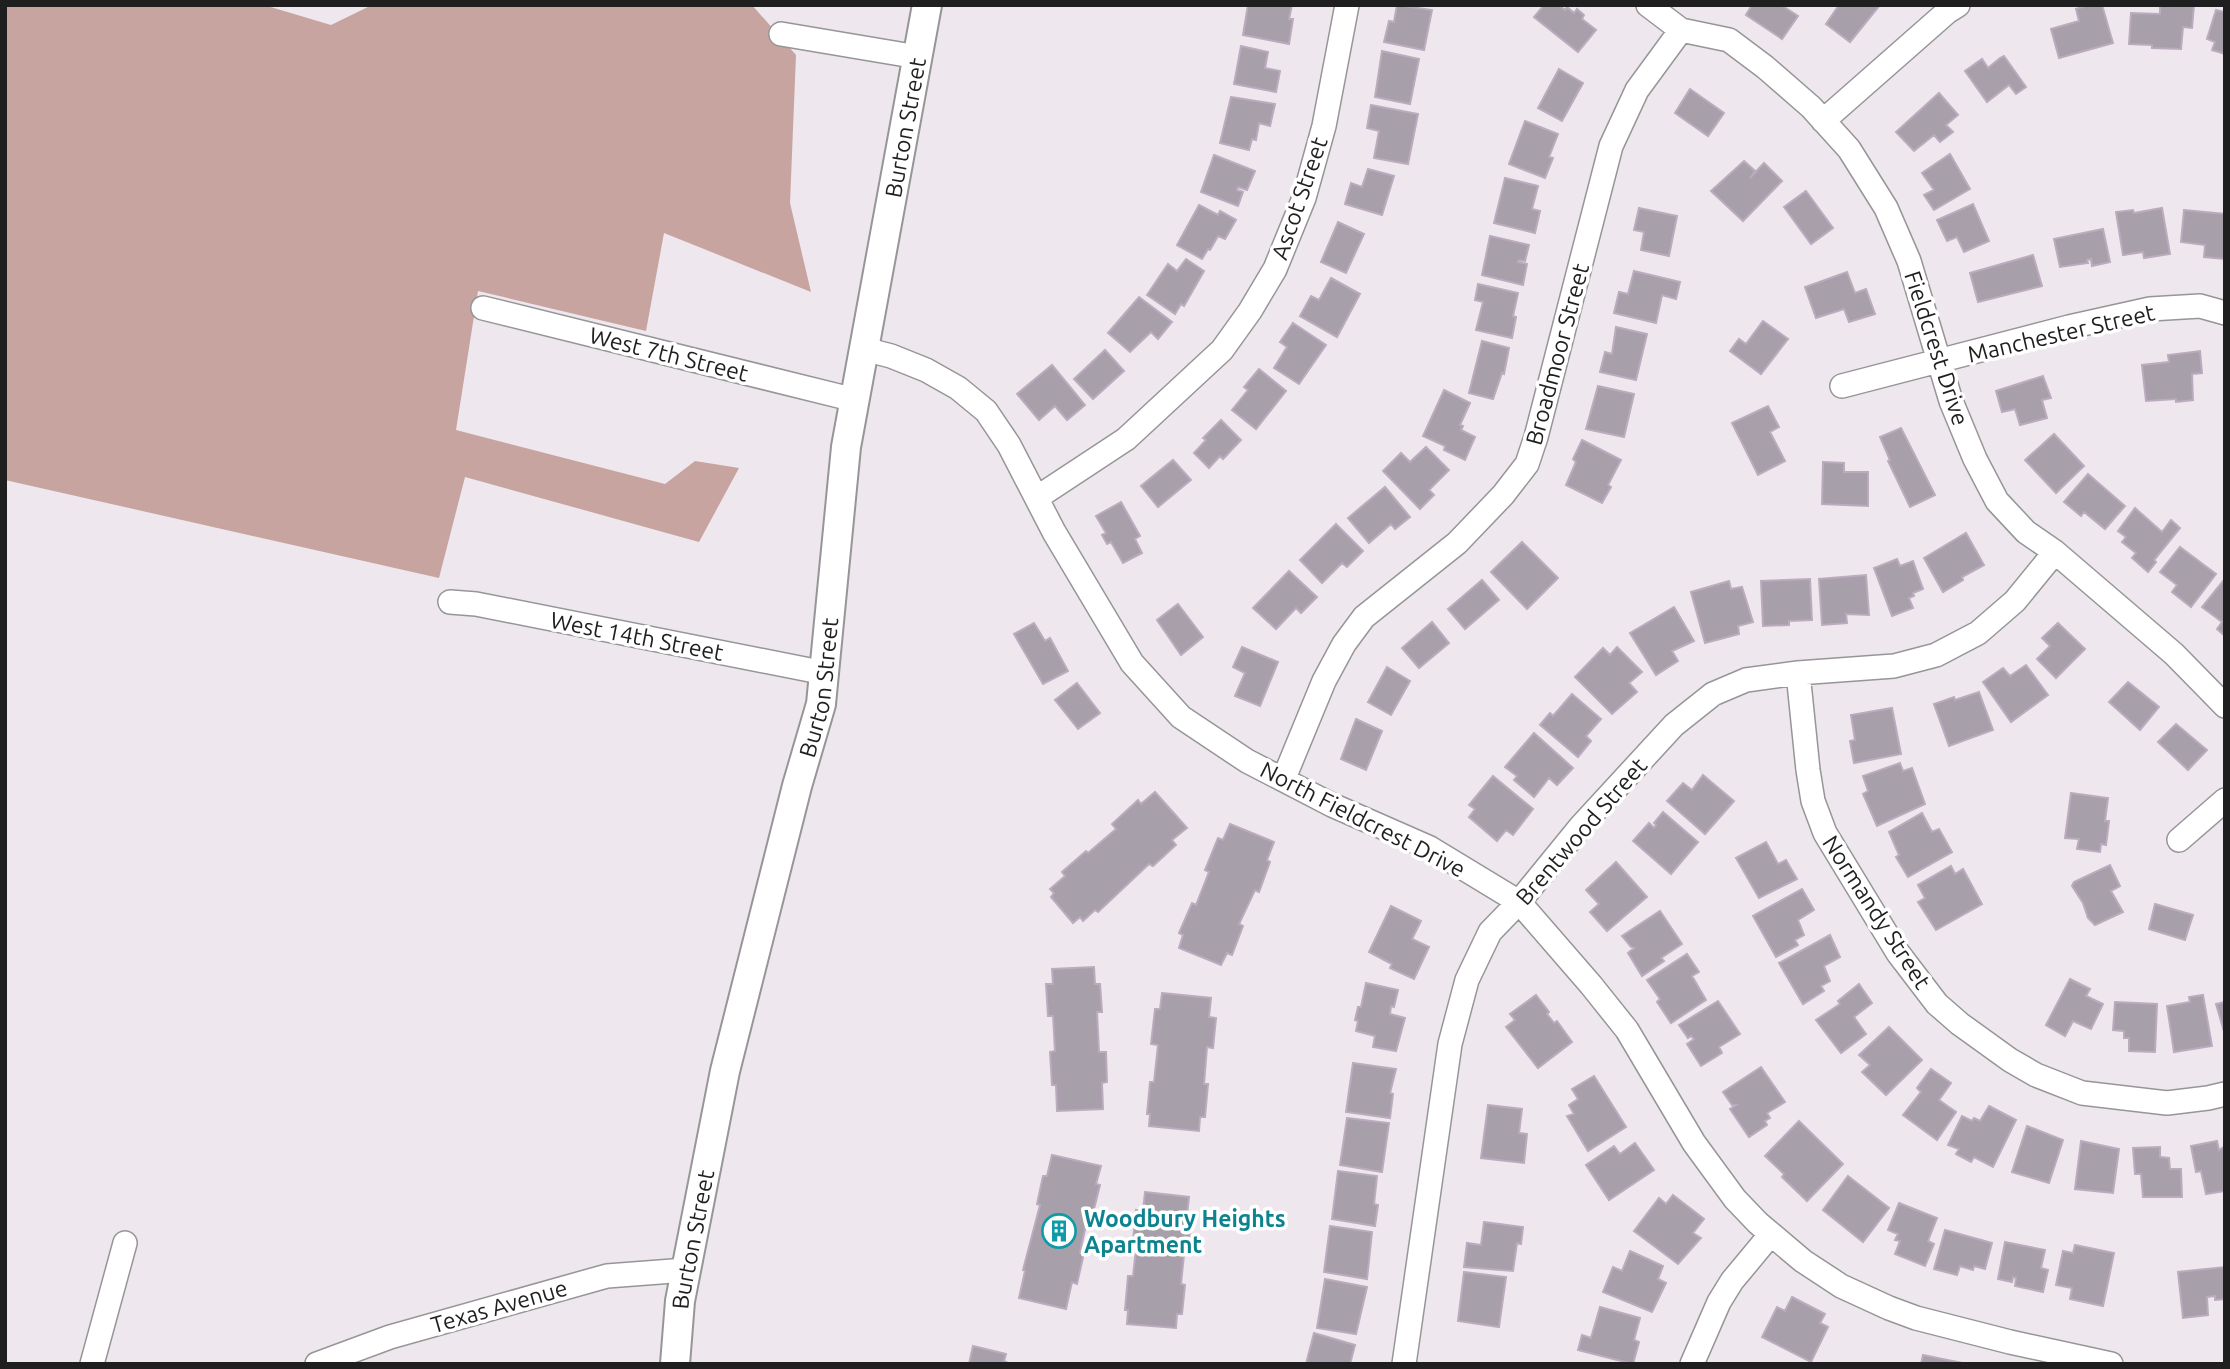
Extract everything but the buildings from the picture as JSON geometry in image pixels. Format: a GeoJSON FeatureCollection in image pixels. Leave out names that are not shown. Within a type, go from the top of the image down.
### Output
{"type":"FeatureCollection","features":[{"type":"Feature","properties":{"kind":"street","name":"Burton Street"},"geometry":{"type":"LineString","coordinates":[[675,1364],[680,1301],[725,1071],[797,786],[821,704],[846,447],[927,5]]}},
{"type":"Feature","properties":{"kind":"street","name":"Ascot Street"},"geometry":{"type":"LineString","coordinates":[[1038,497],[1126,439],[1222,350],[1250,311],[1275,269],[1304,198],[1324,126],[1348,5]]}},
{"type":"Feature","properties":{"kind":"street","name":"Fieldcrest Drive"},"geometry":{"type":"LineString","coordinates":[[1648,5],[1681,30],[1729,40],[1765,67],[1849,149],[1886,208],[1909,261],[1951,401],[1997,501],[2026,532],[2055,552],[2174,654],[2225,706]]}},
{"type":"Feature","properties":{"kind":"street"},"geometry":{"type":"LineString","coordinates":[[1823,121],[1958,5]]}},
{"type":"Feature","properties":{"kind":"street","name":"Broadmoor Street"},"geometry":{"type":"LineString","coordinates":[[1284,778],[1324,681],[1344,644],[1364,617],[1457,543],[1503,495],[1527,464],[1611,146],[1637,90],[1681,30]]}},
{"type":"Feature","properties":{"kind":"street"},"geometry":{"type":"LineString","coordinates":[[781,34],[918,57]]}},
{"type":"Feature","properties":{"kind":"street","name":"Manchester Street"},"geometry":{"type":"LineString","coordinates":[[1842,386],[2068,327],[2150,309],[2200,306],[2225,313]]}},
{"type":"Feature","properties":{"kind":"street","name":"West 7th Street"},"geometry":{"type":"LineString","coordinates":[[483,308],[855,400]]}},
{"type":"Feature","properties":{"kind":"street","name":"North Fieldcrest Drive"},"geometry":{"type":"LineString","coordinates":[[864,349],[914,366],[958,388],[986,411],[1009,445],[1054,532],[1132,663],[1181,717],[1247,761],[1332,805],[1430,848],[1519,902],[1626,1030],[1700,1153],[1735,1199],[1770,1234],[1821,1274],[1889,1308],[2026,1355],[2111,1364]]}},
{"type":"Feature","properties":{"kind":"street","name":"Brentwood Street"},"geometry":{"type":"LineString","coordinates":[[1404,1364],[1454,1031],[1467,979],[1490,932],[1519,902],[1581,826],[1674,725],[1713,694],[1746,680],[1894,666],[1936,655],[1978,634],[2015,601],[2055,552]]}},
{"type":"Feature","properties":{"kind":"street","name":"West 14th Street"},"geometry":{"type":"LineString","coordinates":[[450,601],[825,673]]}},
{"type":"Feature","properties":{"kind":"street","name":"Normandy Street"},"geometry":{"type":"LineString","coordinates":[[1798,673],[1813,801],[1825,833],[1898,953],[1937,1004],[2010,1060],[2036,1075],[2082,1093],[2167,1103],[2225,1094]]}},
{"type":"Feature","properties":{"kind":"street"},"geometry":{"type":"LineString","coordinates":[[2179,839],[2225,800]]}},
{"type":"Feature","properties":{"kind":"street"},"geometry":{"type":"LineString","coordinates":[[1692,1364],[1719,1302],[1732,1281],[1770,1234]]}},
{"type":"Feature","properties":{"kind":"street"},"geometry":{"type":"LineString","coordinates":[[92,1364],[125,1243]]}},
{"type":"Feature","properties":{"kind":"street","name":"Texas Avenue"},"geometry":{"type":"LineString","coordinates":[[317,1364],[390,1337],[607,1276],[686,1270]]}},
{"type":"Feature","properties":{"kind":"shaded area"},"geometry":{"type":"Polygon","coordinates":[[[5,5],[264,5],[331,25],[372,5],[752,5],[796,55],[790,203],[811,292],[664,233],[646,331],[478,291],[456,430],[665,484],[695,461],[739,468],[699,542],[465,477],[439,578],[5,480],[5,5]]]}},
{"type":"Feature","properties":{"kind":"place","name":"Woodbury Heights Apartment"},"geometry":{"type":"Point","coordinates":[1059,1231]}}]}
